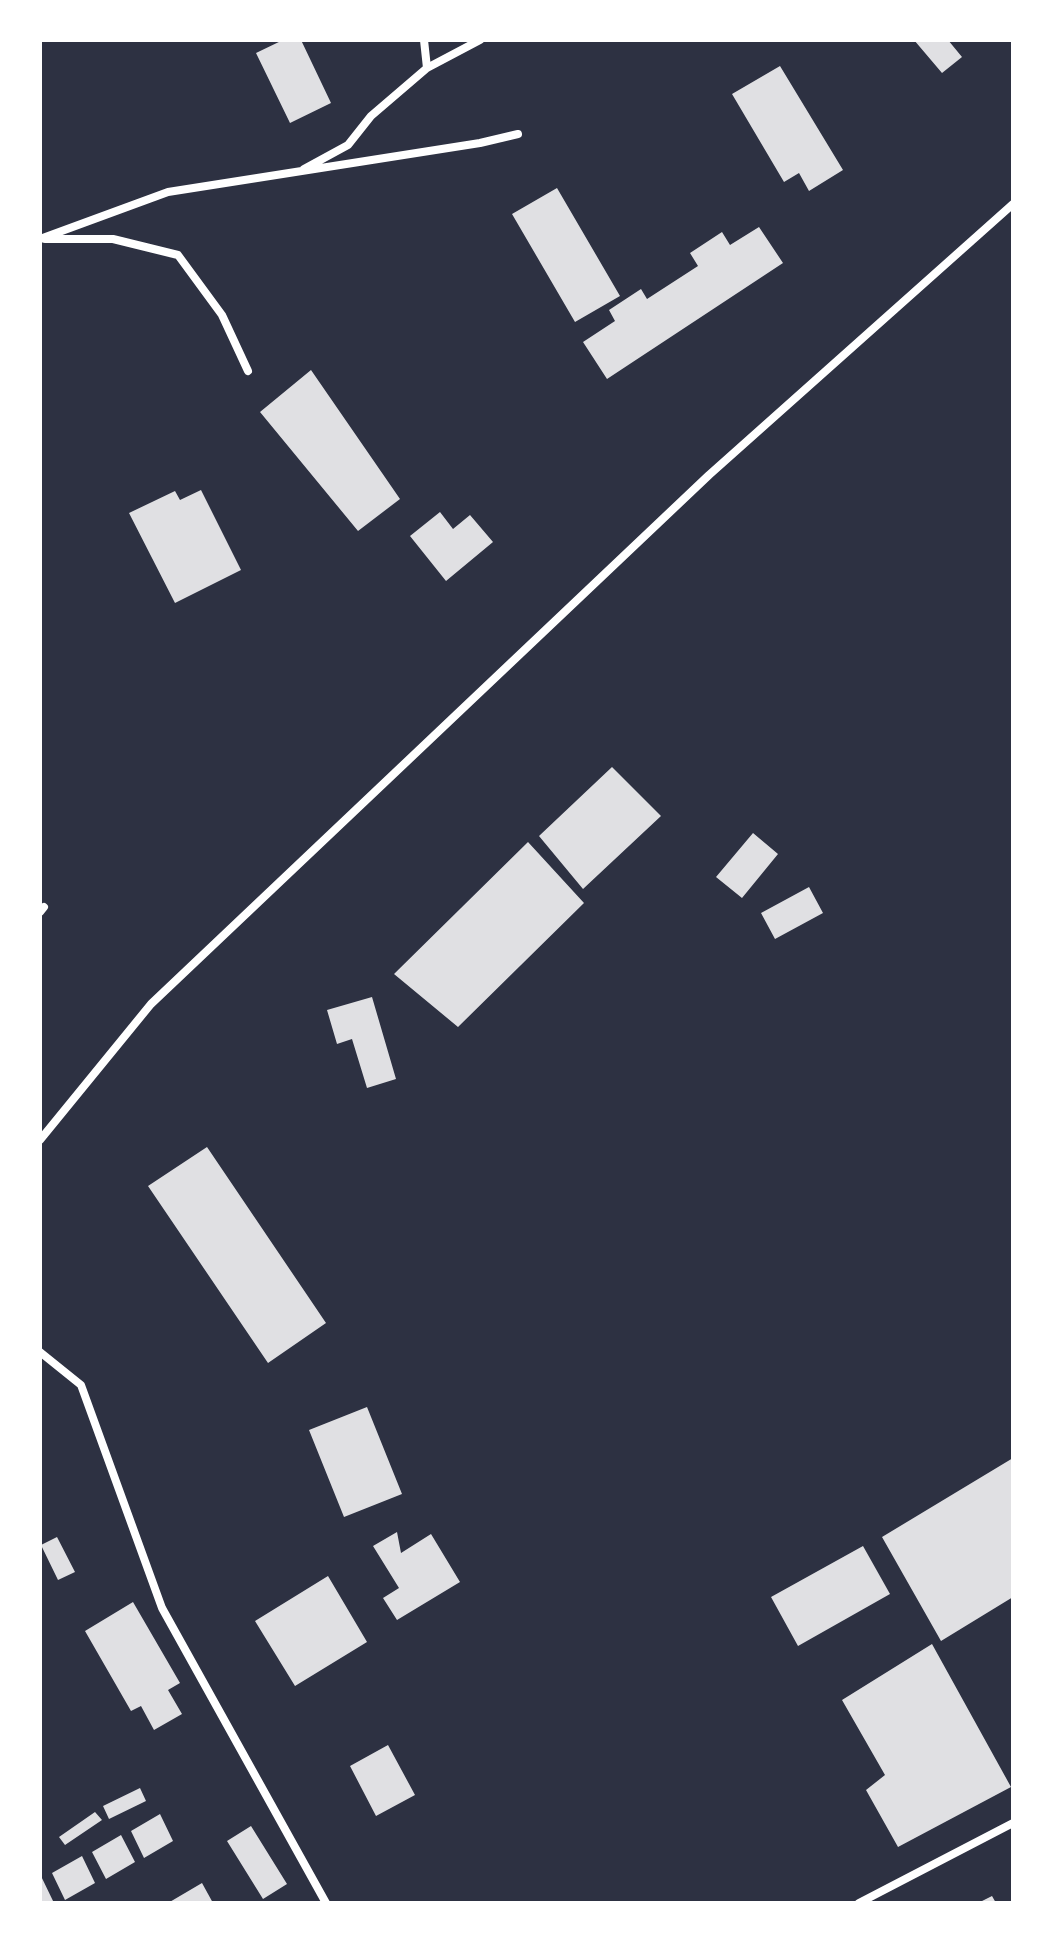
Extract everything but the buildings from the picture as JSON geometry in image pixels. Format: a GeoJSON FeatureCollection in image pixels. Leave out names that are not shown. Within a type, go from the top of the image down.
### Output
{"type":"FeatureCollection","features":[{"type":"Feature","properties":{"kind":"street"},"geometry":{"type":"LineString","coordinates":[[424,40],[427,68]]}},
{"type":"Feature","properties":{"kind":"street"},"geometry":{"type":"LineString","coordinates":[[297,173],[348,145],[371,116],[427,68],[480,40]]}},
{"type":"Feature","properties":{"kind":"street"},"geometry":{"type":"LineString","coordinates":[[248,371],[222,315],[178,255],[113,239],[40,239],[168,192],[480,143],[518,134]]}},
{"type":"Feature","properties":{"kind":"street"},"geometry":{"type":"LineString","coordinates":[[40,1140],[151,1004],[709,475],[1013,204]]}},
{"type":"Feature","properties":{"kind":"street"},"geometry":{"type":"LineString","coordinates":[[40,1352],[81,1385],[162,1608],[326,1903]]}},
{"type":"Feature","properties":{"kind":"street"},"geometry":{"type":"LineString","coordinates":[[859,1903],[1013,1823]]}}]}
